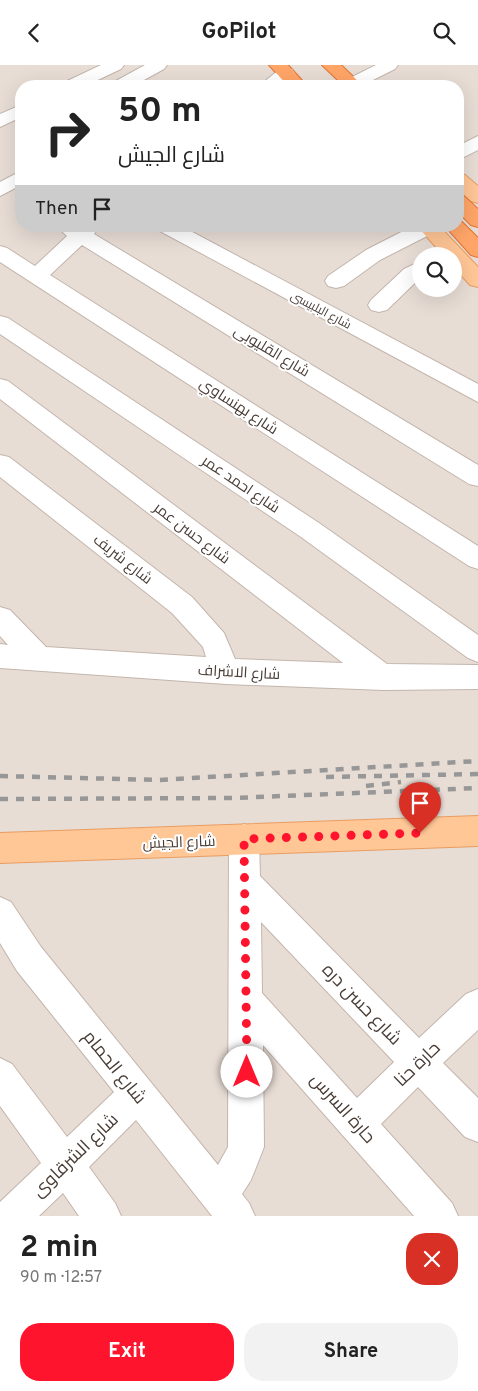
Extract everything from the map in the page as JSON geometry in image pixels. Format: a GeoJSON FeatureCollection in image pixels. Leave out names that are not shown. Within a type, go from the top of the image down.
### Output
{"type":"FeatureCollection","features":[{"type":"Feature","properties":{"kind":"highway"},"geometry":{"type":"LineString","coordinates":[[331,65],[348,80]]}},
{"type":"Feature","properties":{"kind":"highway"},"geometry":{"type":"LineString","coordinates":[[464,207],[478,221]]}},
{"type":"Feature","properties":{"kind":"highway"},"geometry":{"type":"LineString","coordinates":[[461,232],[478,251]]}},
{"type":"Feature","properties":{"kind":"main road"},"geometry":{"type":"LineString","coordinates":[[464,184],[478,197]]}},
{"type":"Feature","properties":{"kind":"main road"},"geometry":{"type":"LineString","coordinates":[[431,232],[441,247]]}},
{"type":"Feature","properties":{"kind":"main road"},"geometry":{"type":"LineString","coordinates":[[462,267],[478,280]]}},
{"type":"Feature","properties":{"kind":"main road","name":"شارع الجيش"},"geometry":{"type":"LineString","coordinates":[[0,847],[478,831]]}},
{"type":"Feature","properties":{"kind":"street"},"geometry":{"type":"LineString","coordinates":[[84,80],[115,65]]}},
{"type":"Feature","properties":{"kind":"street"},"geometry":{"type":"LineString","coordinates":[[131,80],[158,65]]}},
{"type":"Feature","properties":{"kind":"street"},"geometry":{"type":"LineString","coordinates":[[362,80],[389,65]]}},
{"type":"Feature","properties":{"kind":"street"},"geometry":{"type":"LineString","coordinates":[[464,150],[478,142]]}},
{"type":"Feature","properties":{"kind":"street"},"geometry":{"type":"LineString","coordinates":[[464,153],[478,154]]}},
{"type":"Feature","properties":{"kind":"street"},"geometry":{"type":"LineString","coordinates":[[36,276],[76,232]]}},
{"type":"Feature","properties":{"kind":"street","name":"شارع القليوبى"},"geometry":{"type":"LineString","coordinates":[[84,232],[478,477]]}},
{"type":"Feature","properties":{"kind":"street","name":"شارع البلبيسى"},"geometry":{"type":"LineString","coordinates":[[176,232],[478,394]]}},
{"type":"Feature","properties":{"kind":"street"},"geometry":{"type":"LineString","coordinates":[[336,281],[373,255],[418,232]]}},
{"type":"Feature","properties":{"kind":"street","name":"شارع بهنساوي"},"geometry":{"type":"LineString","coordinates":[[0,253],[478,559]]}},
{"type":"Feature","properties":{"kind":"street"},"geometry":{"type":"LineString","coordinates":[[379,305],[412,274]]}},
{"type":"Feature","properties":{"kind":"street","name":"شارع احمد عمر"},"geometry":{"type":"LineString","coordinates":[[0,323],[310,530],[478,650]]}},
{"type":"Feature","properties":{"kind":"street","name":"شارع حسن عمر"},"geometry":{"type":"LineString","coordinates":[[0,387],[384,678]]}},
{"type":"Feature","properties":{"kind":"street","name":"شارع شريف"},"geometry":{"type":"LineString","coordinates":[[0,464],[182,605],[214,641],[226,671]]}},
{"type":"Feature","properties":{"kind":"street"},"geometry":{"type":"LineString","coordinates":[[0,618],[40,659]]}},
{"type":"Feature","properties":{"kind":"street","name":"شارع الاشراف"},"geometry":{"type":"LineString","coordinates":[[0,656],[226,671],[384,678],[478,677]]}},
{"type":"Feature","properties":{"kind":"street"},"geometry":{"type":"LineString","coordinates":[[227,1205],[231,1181],[241,1165],[246,1147],[244,839]]}},
{"type":"Feature","properties":{"kind":"street","name":"شارع حسن دره"},"geometry":{"type":"LineString","coordinates":[[245,883],[478,1125]]}},
{"type":"Feature","properties":{"kind":"street","name":"شارع الحمام"},"geometry":{"type":"LineString","coordinates":[[0,914],[29,959],[227,1205]]}},
{"type":"Feature","properties":{"kind":"street","name":"حارة السرس"},"geometry":{"type":"LineString","coordinates":[[246,1001],[439,1216]]}},
{"type":"Feature","properties":{"kind":"street","name":"حارة حنا"},"geometry":{"type":"LineString","coordinates":[[356,1123],[478,1006]]}},
{"type":"Feature","properties":{"kind":"street"},"geometry":{"type":"LineString","coordinates":[[0,1076],[102,1216]]}},
{"type":"Feature","properties":{"kind":"street","name":"شارع الشرقاوى"},"geometry":{"type":"LineString","coordinates":[[12,1216],[138,1094]]}},
{"type":"Feature","properties":{"kind":"shaded area"},"geometry":{"type":"Polygon","coordinates":[[[0,65],[478,65],[478,1216],[0,1216],[0,65]]]}},
{"type":"Feature","properties":{"kind":"railway"},"geometry":{"type":"LineString","coordinates":[[0,776],[159,780],[478,761]]}},
{"type":"Feature","properties":{"kind":"railway"},"geometry":{"type":"LineString","coordinates":[[326,777],[478,774]]}},
{"type":"Feature","properties":{"kind":"railway"},"geometry":{"type":"LineString","coordinates":[[366,786],[401,782]]}},
{"type":"Feature","properties":{"kind":"railway"},"geometry":{"type":"LineString","coordinates":[[0,799],[233,798],[478,788]]}},
{"type":"Feature","properties":{"kind":"route"},"geometry":{"type":"LineString","coordinates":[[247,1072],[244,839],[420,833]]}}]}
